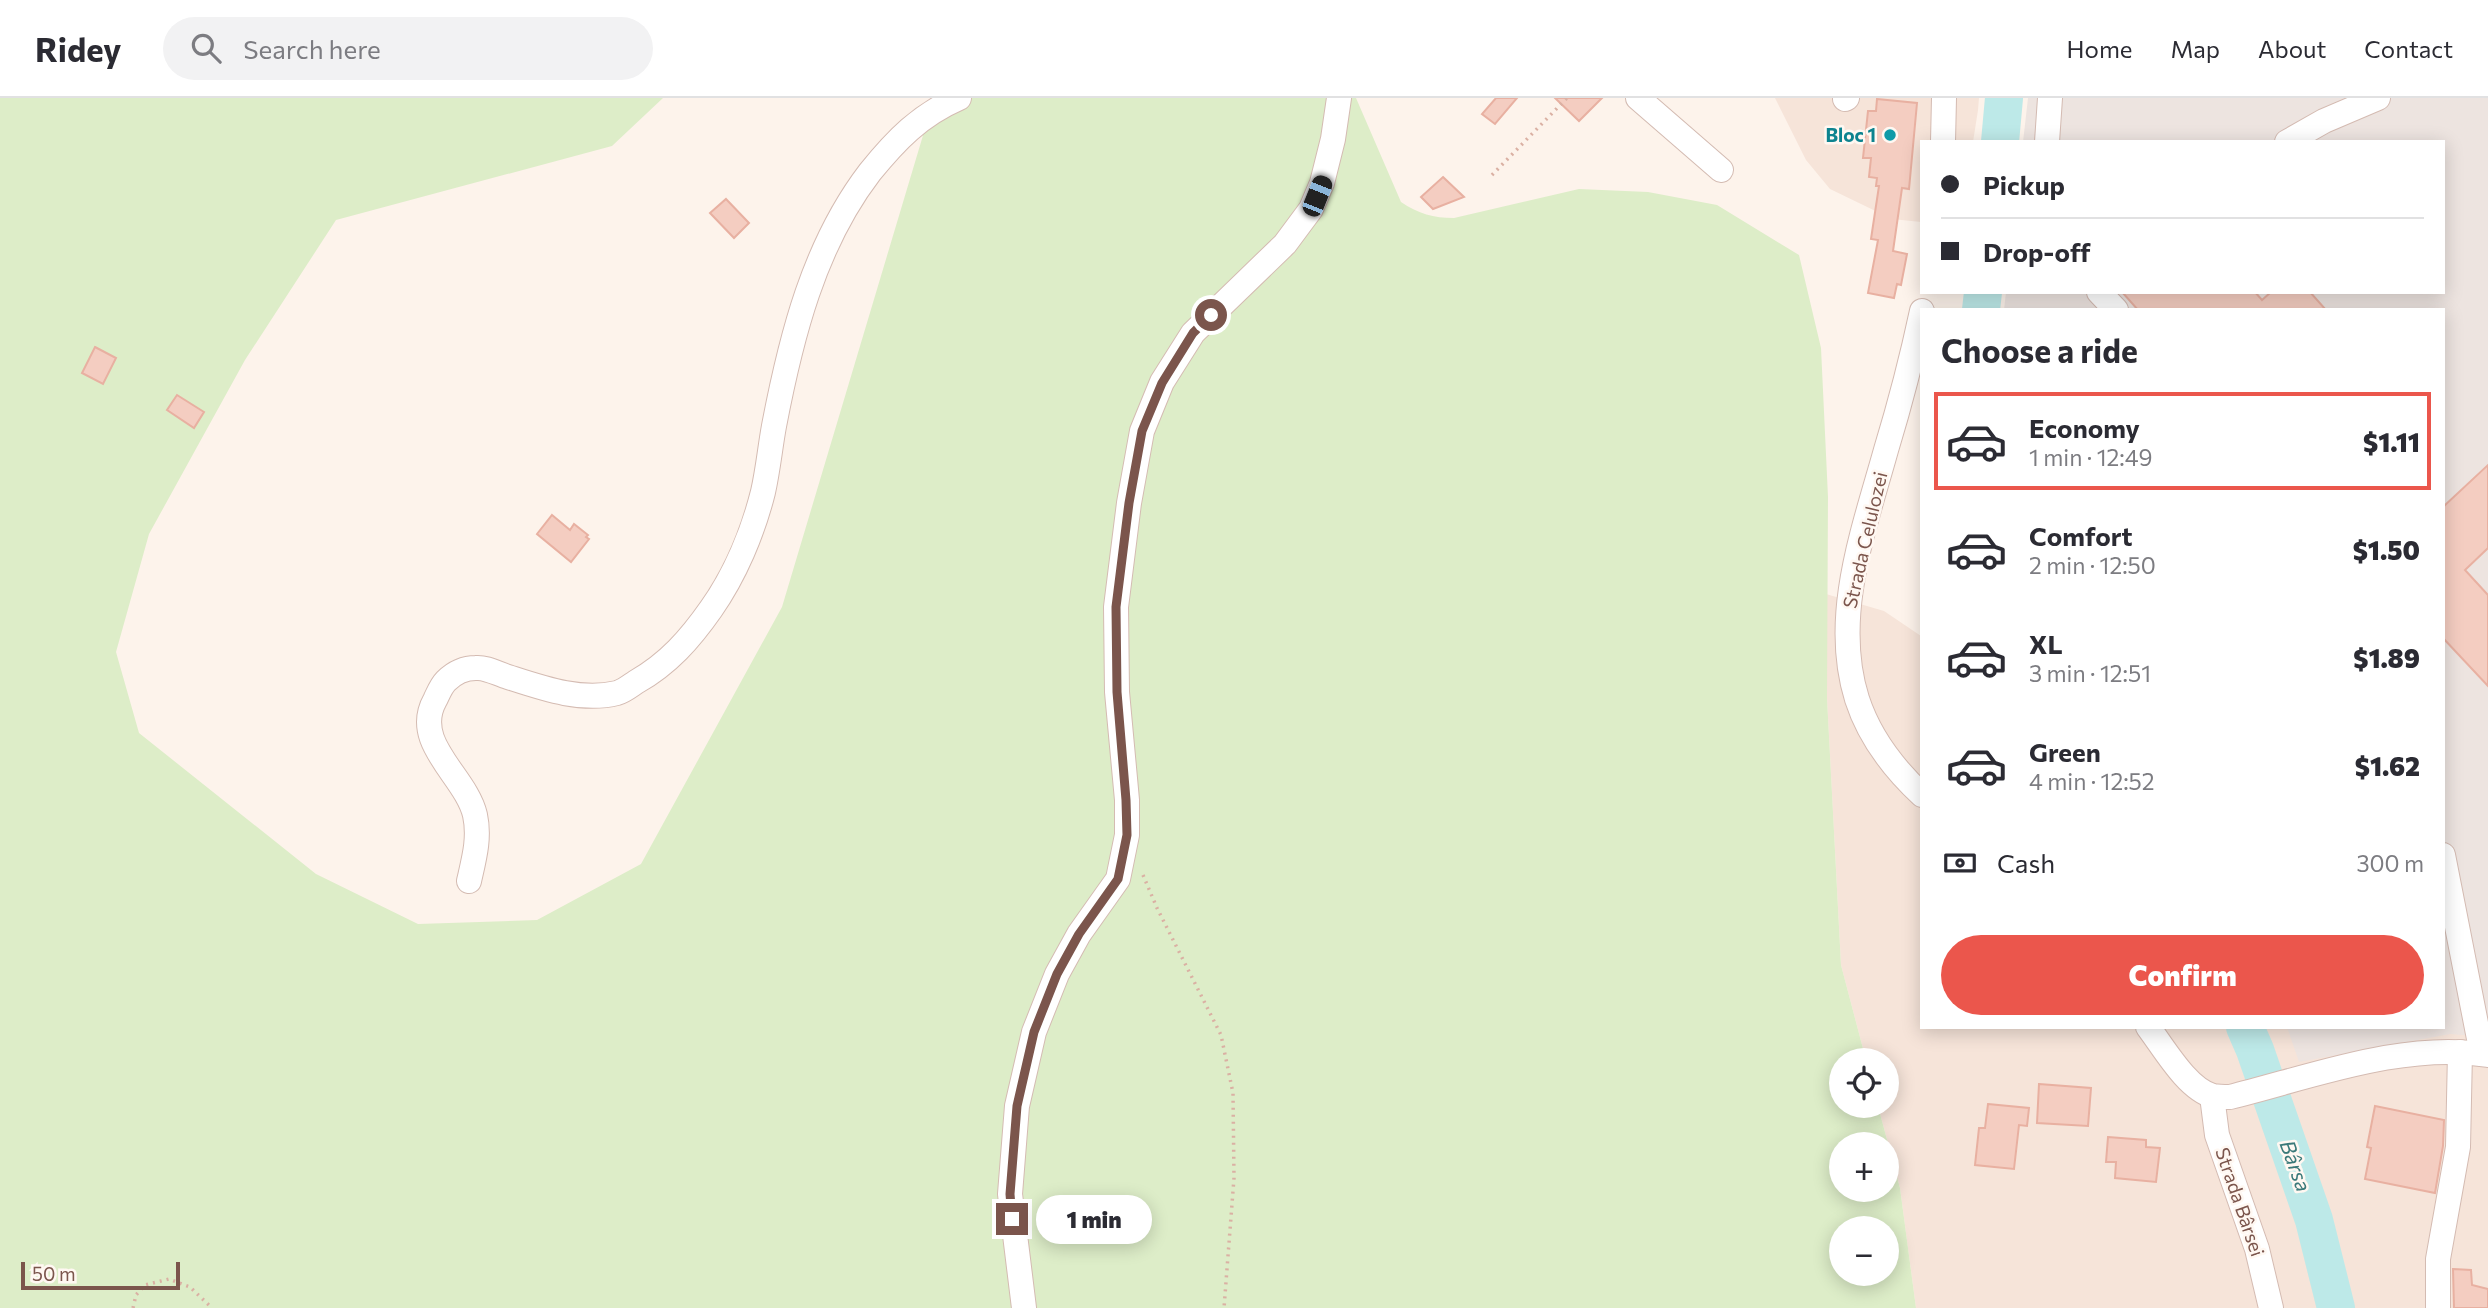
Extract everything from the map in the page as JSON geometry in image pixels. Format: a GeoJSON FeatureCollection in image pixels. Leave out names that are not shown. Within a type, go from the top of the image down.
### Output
{"type":"FeatureCollection","features":[{"type":"Feature","properties":{"kind":"street"},"geometry":{"type":"LineString","coordinates":[[469,881],[477,849],[475,814],[455,773],[435,748],[428,727],[432,705],[445,682],[461,670],[479,667],[526,683],[587,697],[619,692],[658,670],[686,644],[713,606],[745,543],[763,493],[774,424],[795,336],[809,287],[830,235],[850,198],[905,131],[959,98]]}},
{"type":"Feature","properties":{"kind":"street"},"geometry":{"type":"LineString","coordinates":[[1024,1308],[1010,1194],[1017,1106],[1034,1032],[1052,985],[1079,934],[1118,879],[1127,835],[1117,692],[1116,607],[1129,503],[1142,431],[1162,383],[1193,333],[1285,244],[1311,209],[1322,183],[1333,139],[1339,98]]}},
{"type":"Feature","properties":{"kind":"street"},"geometry":{"type":"LineString","coordinates":[[1638,98],[1721,170]]}},
{"type":"Feature","properties":{"kind":"street"},"geometry":{"type":"LineString","coordinates":[[1944,98],[1944,140]]}},
{"type":"Feature","properties":{"kind":"street"},"geometry":{"type":"LineString","coordinates":[[2047,140],[2050,98]]}},
{"type":"Feature","properties":{"kind":"street"},"geometry":{"type":"LineString","coordinates":[[2291,140],[2324,121],[2378,98]]}},
{"type":"Feature","properties":{"kind":"street"},"geometry":{"type":"LineString","coordinates":[[2101,294],[2114,308]]}},
{"type":"Feature","properties":{"kind":"street","name":"Strada Celulozei"},"geometry":{"type":"LineString","coordinates":[[1920,319],[1865,526],[1853,579],[1847,625],[1850,665],[1857,699],[1889,760],[1920,793]]}},
{"type":"Feature","properties":{"kind":"street"},"geometry":{"type":"LineString","coordinates":[[2438,1308],[2438,1259],[2476,1053],[2445,867]]}},
{"type":"Feature","properties":{"kind":"street"},"geometry":{"type":"LineString","coordinates":[[2149,1029],[2182,1073],[2198,1088],[2221,1096],[2298,1080],[2390,1056],[2426,1052],[2476,1053]]}},
{"type":"Feature","properties":{"kind":"street","name":"Strada Bârsei"},"geometry":{"type":"LineString","coordinates":[[2221,1096],[2217,1135],[2257,1248],[2271,1308]]}},
{"type":"Feature","properties":{"kind":"path"},"geometry":{"type":"LineString","coordinates":[[1492,174],[1567,98]]}},
{"type":"Feature","properties":{"kind":"path"},"geometry":{"type":"LineString","coordinates":[[1141,868],[1157,908],[1221,1035],[1233,1093],[1234,1178],[1224,1308]]}},
{"type":"Feature","properties":{"kind":"path"},"geometry":{"type":"LineString","coordinates":[[132,1308],[136,1295],[145,1285],[169,1279],[190,1287],[212,1308]]}},
{"type":"Feature","properties":{"kind":"shaded area"},"geometry":{"type":"Polygon","coordinates":[[[1775,98],[1979,98],[1973,140],[1920,140],[1920,222],[1892,219],[1830,189],[1806,160],[1775,98]]]}},
{"type":"Feature","properties":{"kind":"shaded area"},"geometry":{"type":"Polygon","coordinates":[[[2028,98],[2488,98],[2488,1037],[2450,1034],[2299,1062],[2288,1029],[2445,1029],[2445,308],[2004,308],[2006,294],[2445,294],[2445,140],[2023,140],[2028,98]]]}},
{"type":"Feature","properties":{"kind":"shaded area"},"geometry":{"type":"Polygon","coordinates":[[[1826,594],[1884,611],[1920,635],[1920,1029],[2445,1029],[2445,1021],[2488,901],[2488,1308],[1916,1308],[1899,1184],[1899,1132],[1885,1132],[1881,1118],[1899,1118],[1899,1048],[1863,1048],[1841,965],[1827,698],[1826,594]]]}},
{"type":"Feature","properties":{"kind":"green space"},"geometry":{"type":"Polygon","coordinates":[[[0,98],[663,98],[612,146],[336,220],[245,360],[149,534],[116,652],[139,733],[316,874],[418,924],[537,920],[641,864],[782,607],[930,112],[938,98],[1356,98],[1401,202],[1420,212],[1454,218],[1579,189],[1648,192],[1717,205],[1799,255],[1821,348],[1828,497],[1827,698],[1841,965],[1863,1048],[1829,1048],[1829,1118],[1881,1118],[1885,1132],[1829,1132],[1829,1202],[1899,1202],[1899,1184],[1916,1308],[0,1308],[0,98]]]}},
{"type":"Feature","properties":{"kind":"building"},"geometry":{"type":"Polygon","coordinates":[[[1496,98],[1517,98],[1495,124],[1482,114],[1496,98]]]}},
{"type":"Feature","properties":{"kind":"building"},"geometry":{"type":"Polygon","coordinates":[[[1555,98],[1602,98],[1579,121],[1555,98]]]}},
{"type":"Feature","properties":{"kind":"building"},"geometry":{"type":"Polygon","coordinates":[[[1877,99],[1917,103],[1909,189],[1902,188],[1893,251],[1907,254],[1901,285],[1897,284],[1894,298],[1868,293],[1878,240],[1871,239],[1879,186],[1876,186],[1877,178],[1869,177],[1871,158],[1863,158],[1868,111],[1876,111],[1877,99]]]}},
{"type":"Feature","properties":{"kind":"building"},"geometry":{"type":"Polygon","coordinates":[[[1443,177],[1464,197],[1433,209],[1421,197],[1443,177]]]}},
{"type":"Feature","properties":{"kind":"building"},"geometry":{"type":"Polygon","coordinates":[[[726,199],[749,223],[734,238],[710,213],[726,199]]]}},
{"type":"Feature","properties":{"kind":"building"},"geometry":{"type":"Polygon","coordinates":[[[2124,294],[2257,294],[2262,300],[2269,294],[2312,294],[2324,308],[2136,308],[2124,294]]]}},
{"type":"Feature","properties":{"kind":"building"},"geometry":{"type":"Polygon","coordinates":[[[95,347],[116,358],[103,384],[82,373],[95,347]]]}},
{"type":"Feature","properties":{"kind":"building"},"geometry":{"type":"Polygon","coordinates":[[[177,395],[204,412],[194,428],[167,410],[177,395]]]}},
{"type":"Feature","properties":{"kind":"building"},"geometry":{"type":"Polygon","coordinates":[[[2488,465],[2488,548],[2465,570],[2488,595],[2488,686],[2445,640],[2445,505],[2488,465]]]}},
{"type":"Feature","properties":{"kind":"building"},"geometry":{"type":"Polygon","coordinates":[[[552,515],[570,530],[574,524],[588,535],[586,537],[589,539],[571,562],[537,534],[552,515]]]}},
{"type":"Feature","properties":{"kind":"building"},"geometry":{"type":"Polygon","coordinates":[[[2039,1084],[2091,1088],[2088,1126],[2037,1123],[2039,1084]]]}},
{"type":"Feature","properties":{"kind":"building"},"geometry":{"type":"Polygon","coordinates":[[[1988,1104],[2029,1108],[2027,1126],[2019,1125],[2014,1169],[1975,1165],[1979,1128],[1985,1128],[1988,1104]]]}},
{"type":"Feature","properties":{"kind":"building"},"geometry":{"type":"Polygon","coordinates":[[[2375,1106],[2444,1120],[2443,1146],[2435,1193],[2365,1179],[2371,1148],[2367,1147],[2375,1106]]]}},
{"type":"Feature","properties":{"kind":"building"},"geometry":{"type":"Polygon","coordinates":[[[2108,1137],[2146,1140],[2146,1147],[2160,1148],[2156,1182],[2115,1178],[2116,1162],[2106,1162],[2108,1137]]]}},
{"type":"Feature","properties":{"kind":"building"},"geometry":{"type":"Polygon","coordinates":[[[2453,1269],[2471,1270],[2472,1285],[2488,1289],[2488,1308],[2454,1308],[2453,1269]]]}},
{"type":"Feature","properties":{"kind":"waterway","name":"Bârsa"},"geometry":{"type":"LineString","coordinates":[[2000,140],[2004,98]]}},
{"type":"Feature","properties":{"kind":"waterway","name":"Bârsa"},"geometry":{"type":"LineString","coordinates":[[1981,308],[1983,294]]}},
{"type":"Feature","properties":{"kind":"waterway","name":"Bârsa"},"geometry":{"type":"LineString","coordinates":[[2246,1029],[2314,1220],[2336,1308]]}},
{"type":"Feature","properties":{"kind":"place","name":"Bloc 1"},"geometry":{"type":"Point","coordinates":[1890,135]}},
{"type":"Feature","properties":{"kind":"route"},"geometry":{"type":"LineString","coordinates":[[1012,1219],[1010,1194],[1017,1106],[1034,1032],[1057,974],[1079,934],[1118,879],[1127,835],[1117,692],[1116,607],[1129,503],[1142,431],[1162,383],[1193,333],[1211,315]]}}]}
